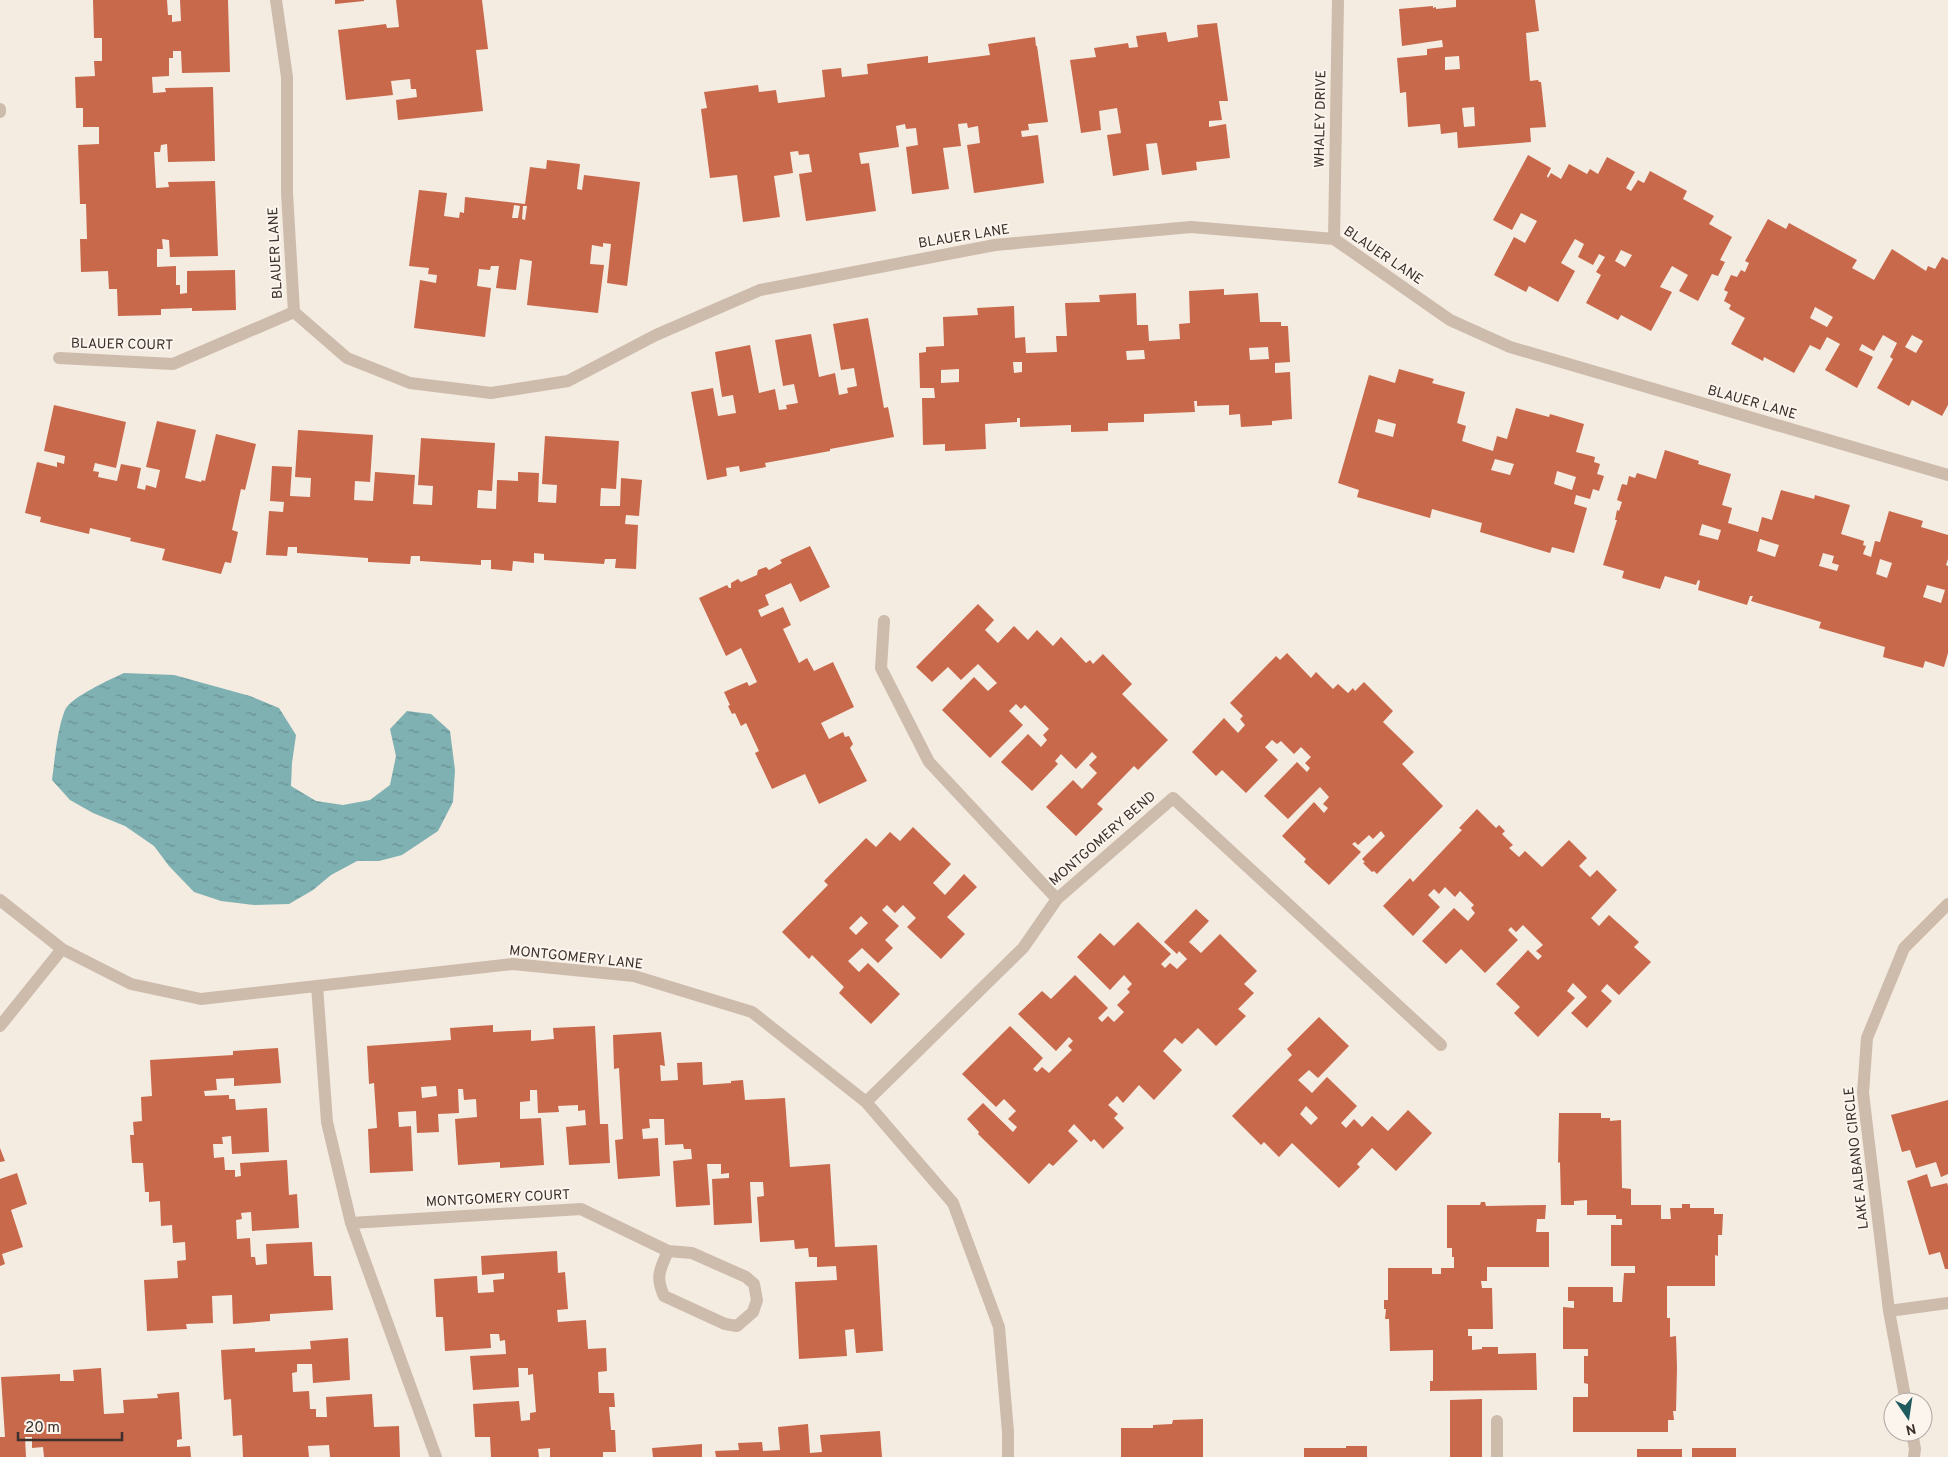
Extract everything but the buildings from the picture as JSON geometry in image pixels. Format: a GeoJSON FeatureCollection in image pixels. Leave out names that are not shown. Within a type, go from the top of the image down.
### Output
{"type":"FeatureCollection","features":[{"type":"Feature","properties":{"kind":"street","name":"BLAUER LANE"},"geometry":{"type":"LineString","coordinates":[[276,0],[287,77],[287,193],[294,312],[346,358],[410,383],[491,393],[568,381],[656,335],[760,290],[995,245],[1191,227],[1334,239],[1450,320],[1510,347],[1948,475]]}},
{"type":"Feature","properties":{"kind":"street","name":"WHALEY DRIVE"},"geometry":{"type":"LineString","coordinates":[[1334,239],[1338,0]]}},
{"type":"Feature","properties":{"kind":"street","name":"BLAUER COURT"},"geometry":{"type":"LineString","coordinates":[[59,358],[173,364],[294,312]]}},
{"type":"Feature","properties":{"kind":"street"},"geometry":{"type":"LineString","coordinates":[[884,621],[881,668],[929,762],[1058,899]]}},
{"type":"Feature","properties":{"kind":"street","name":"MONTGOMERY BEND"},"geometry":{"type":"LineString","coordinates":[[866,1102],[1023,948],[1058,899],[1173,798],[1441,1045]]}},
{"type":"Feature","properties":{"kind":"street","name":"MONTGOMERY LANE"},"geometry":{"type":"LineString","coordinates":[[0,900],[62,949],[131,984],[201,999],[513,964],[634,976],[752,1012],[866,1102],[953,1203],[999,1327],[1008,1432],[1008,1457]]}},
{"type":"Feature","properties":{"kind":"street","name":"LAKE ALBANO CIRCLE"},"geometry":{"type":"LineString","coordinates":[[1904,1392],[1889,1311],[1863,1094],[1867,1038],[1904,948],[1948,904]]}},
{"type":"Feature","properties":{"kind":"street"},"geometry":{"type":"LineString","coordinates":[[0,1026],[62,949]]}},
{"type":"Feature","properties":{"kind":"street"},"geometry":{"type":"LineString","coordinates":[[318,986],[327,1122],[351,1223],[436,1457]]}},
{"type":"Feature","properties":{"kind":"street","name":"MONTGOMERY COURT"},"geometry":{"type":"LineString","coordinates":[[351,1223],[582,1209],[668,1251],[692,1253],[746,1277],[754,1284],[756,1292],[757,1300],[753,1312],[737,1326],[725,1324],[664,1296],[658,1284],[660,1272],[668,1251]]}},
{"type":"Feature","properties":{"kind":"street"},"geometry":{"type":"LineString","coordinates":[[1889,1311],[1948,1303]]}},
{"type":"Feature","properties":{"kind":"street"},"geometry":{"type":"LineString","coordinates":[[1497,1421],[1497,1457]]}},
{"type":"Feature","properties":{"kind":"street"},"geometry":{"type":"LineString","coordinates":[[1914,1442],[1914,1457]]}},
{"type":"Feature","properties":{"kind":"water"},"geometry":{"type":"Polygon","coordinates":[[[124,673],[174,675],[250,696],[279,708],[296,735],[291,786],[316,801],[343,805],[370,800],[390,785],[396,756],[390,729],[407,711],[431,714],[450,731],[455,770],[453,802],[438,831],[402,855],[379,861],[357,861],[331,875],[313,890],[289,904],[254,905],[221,901],[194,892],[169,866],[154,846],[125,826],[93,813],[70,800],[52,780],[58,735],[65,710],[83,694],[124,673]]]}}]}
